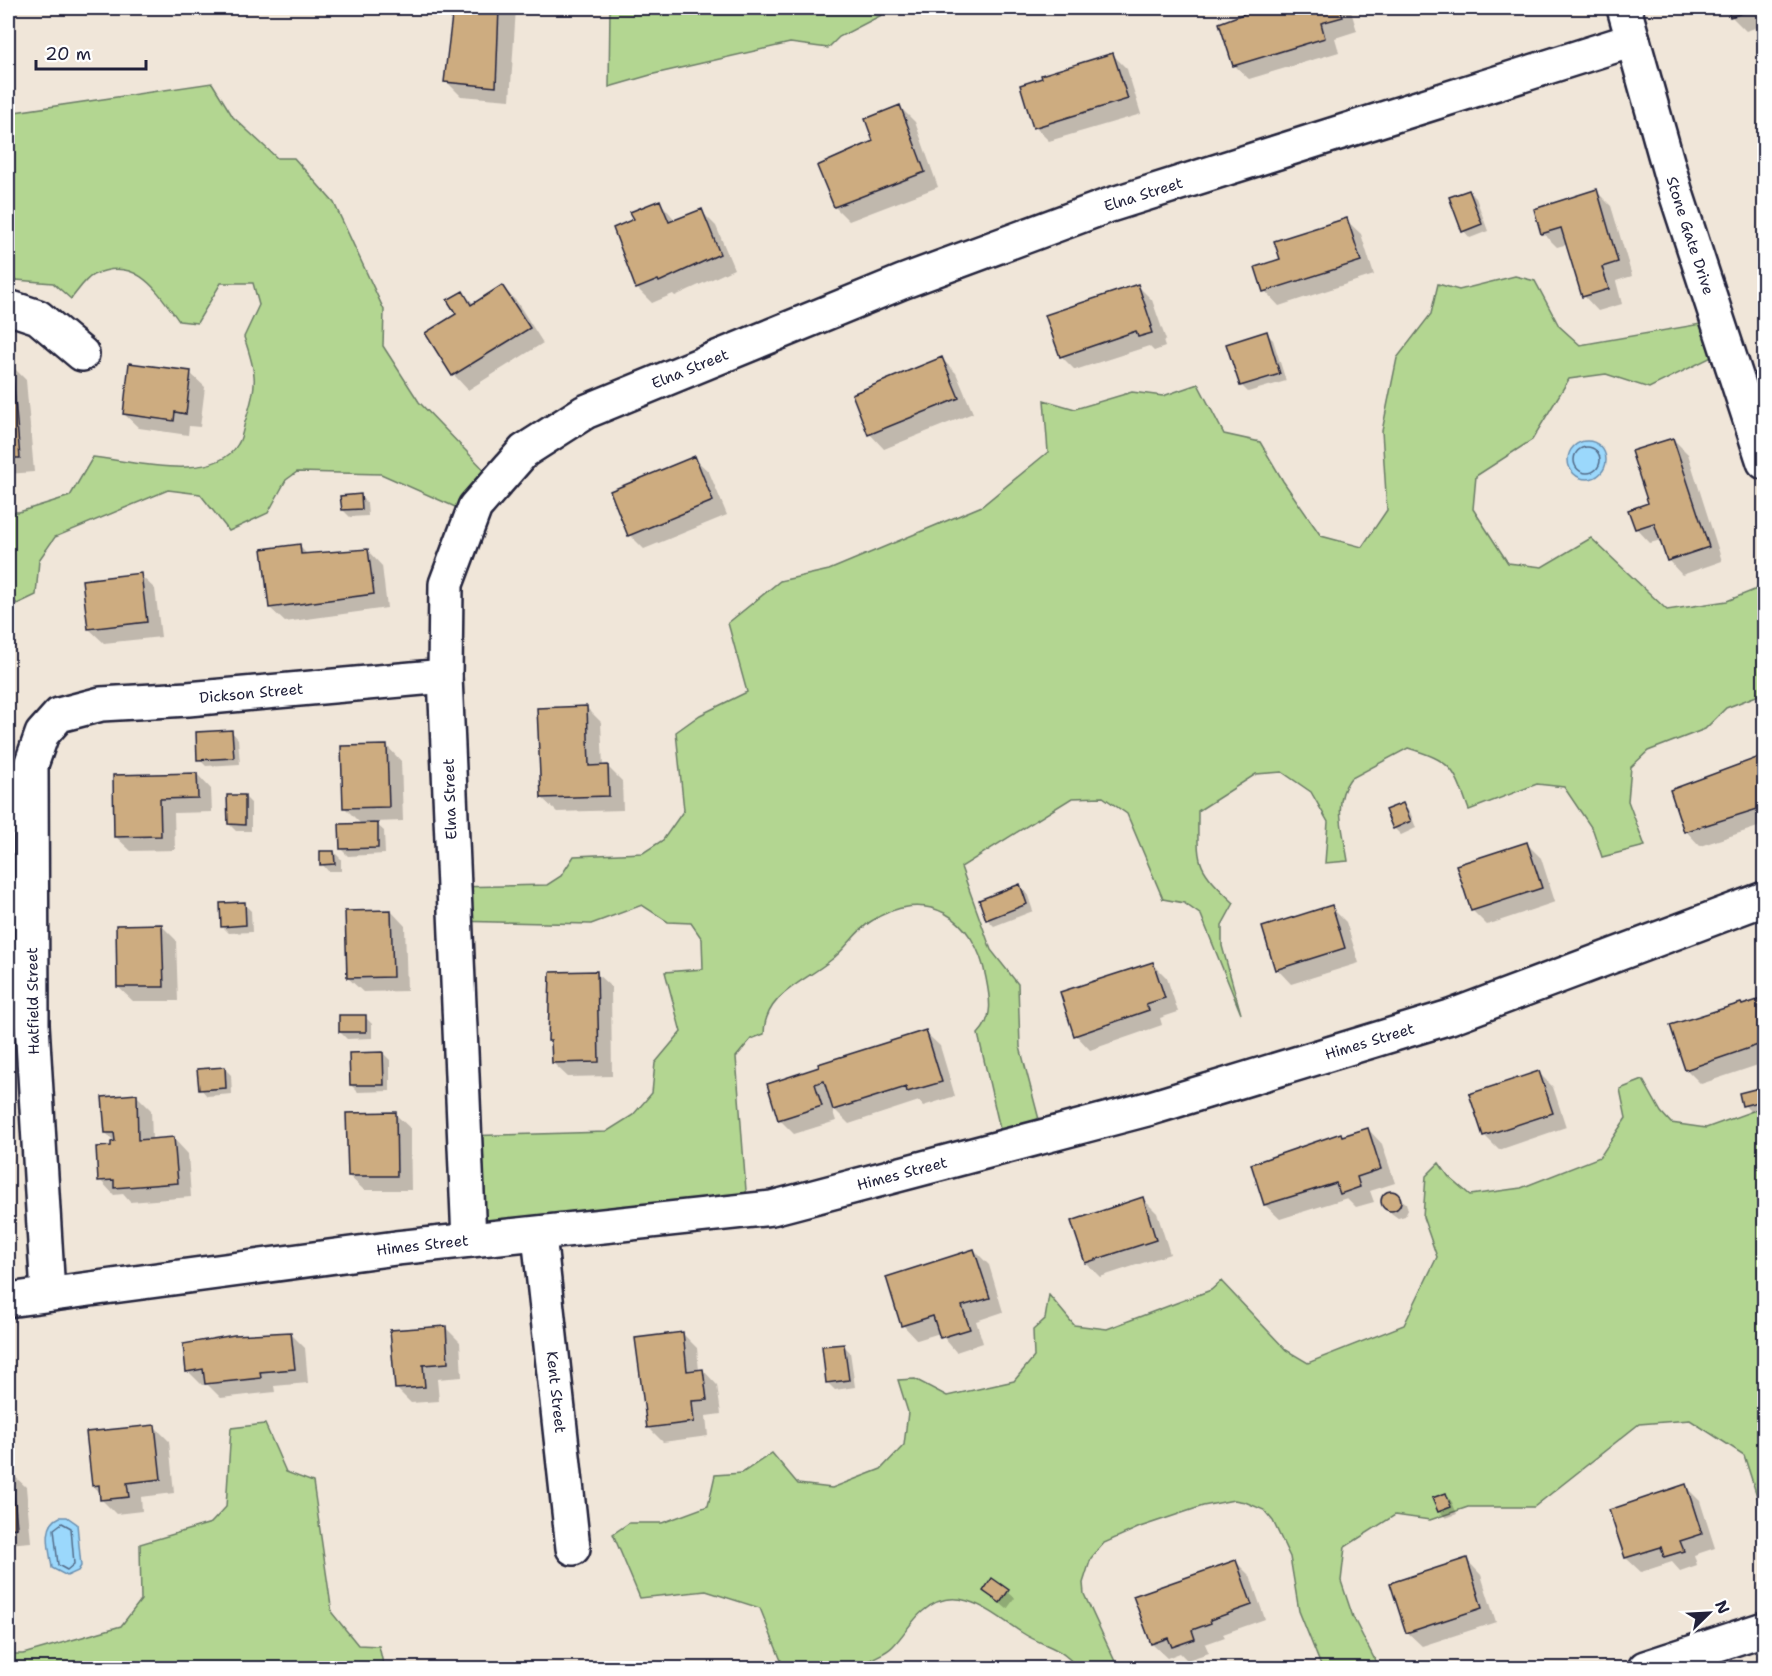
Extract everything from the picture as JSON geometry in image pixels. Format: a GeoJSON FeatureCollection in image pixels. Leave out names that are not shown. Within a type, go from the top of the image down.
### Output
{"type":"FeatureCollection","features":[{"type":"Feature","properties":{"kind":"street","name":"Stone Gate Drive"},"geometry":{"type":"LineString","coordinates":[[1623,8],[1675,190],[1764,462]]}},
{"type":"Feature","properties":{"kind":"street","name":"Elna Street"},"geometry":{"type":"LineString","coordinates":[[469,1240],[445,676],[446,584],[475,507],[524,451],[585,412],[902,282],[1107,207],[1633,40]]}},
{"type":"Feature","properties":{"kind":"street"},"geometry":{"type":"LineString","coordinates":[[8,307],[38,317],[82,354]]}},
{"type":"Feature","properties":{"kind":"street","name":"Dickson Street"},"geometry":{"type":"LineString","coordinates":[[59,715],[101,704],[188,699],[445,676]]}},
{"type":"Feature","properties":{"kind":"street","name":"Hatfield Street"},"geometry":{"type":"LineString","coordinates":[[48,1294],[32,1024],[31,765],[42,734],[59,715]]}},
{"type":"Feature","properties":{"kind":"street","name":"Himes Street"},"geometry":{"type":"LineString","coordinates":[[8,1300],[469,1240],[539,1235],[772,1208],[1151,1108],[1450,1017],[1764,899]]}},
{"type":"Feature","properties":{"kind":"street","name":"Kent Street"},"geometry":{"type":"LineString","coordinates":[[539,1235],[573,1548]]}},
{"type":"Feature","properties":{"kind":"street"},"geometry":{"type":"LineString","coordinates":[[1645,1668],[1764,1629]]}},
{"type":"Feature","properties":{"kind":"green space"},"geometry":{"type":"Polygon","coordinates":[[[610,8],[895,8],[839,37],[828,48],[790,43],[654,74],[609,87],[610,8]]]}},
{"type":"Feature","properties":{"kind":"green space"},"geometry":{"type":"Polygon","coordinates":[[[212,83],[233,117],[277,158],[294,158],[334,203],[384,310],[383,346],[419,402],[493,479],[471,514],[381,474],[297,472],[286,480],[268,513],[229,531],[200,494],[168,490],[55,537],[39,560],[36,595],[17,604],[8,594],[8,512],[19,512],[70,496],[93,457],[150,465],[192,467],[211,463],[227,456],[238,444],[254,388],[253,370],[244,337],[259,305],[253,283],[221,283],[197,323],[179,321],[154,288],[144,279],[122,270],[108,270],[93,275],[71,299],[53,283],[16,280],[8,284],[8,113],[212,83]]]}},
{"type":"Feature","properties":{"kind":"green space"},"geometry":{"type":"Polygon","coordinates":[[[1515,276],[1535,281],[1559,326],[1580,345],[1718,321],[1732,347],[1649,388],[1606,374],[1569,379],[1532,440],[1476,476],[1473,509],[1508,563],[1542,567],[1591,538],[1667,610],[1727,601],[1764,586],[1764,693],[1726,708],[1705,729],[1648,751],[1631,767],[1628,801],[1645,846],[1602,857],[1593,830],[1564,787],[1537,784],[1469,810],[1460,785],[1450,769],[1435,758],[1408,748],[1350,779],[1340,808],[1348,861],[1325,863],[1328,822],[1311,792],[1282,772],[1256,774],[1198,811],[1198,843],[1201,863],[1212,880],[1234,903],[1222,925],[1222,946],[1241,1014],[1201,915],[1184,903],[1163,899],[1127,814],[1103,797],[1072,798],[961,867],[991,950],[1018,984],[1020,1047],[1042,1131],[1003,1142],[978,1034],[987,1021],[990,1008],[980,957],[971,938],[945,913],[928,907],[910,907],[891,911],[870,922],[836,956],[788,990],[771,1009],[766,1020],[764,1034],[751,1039],[736,1057],[747,1204],[451,1244],[453,1147],[461,1136],[606,1132],[633,1115],[652,1093],[655,1063],[681,1032],[665,972],[703,969],[702,939],[691,923],[668,922],[642,905],[591,924],[453,921],[452,887],[547,885],[561,876],[574,856],[643,853],[663,840],[684,810],[676,732],[700,715],[747,692],[728,623],[780,581],[829,570],[982,506],[1048,452],[1044,400],[1075,409],[1132,392],[1163,396],[1198,384],[1224,434],[1260,442],[1283,481],[1321,536],[1362,547],[1387,510],[1382,431],[1397,358],[1431,314],[1438,284],[1459,290],[1515,276]]]}},
{"type":"Feature","properties":{"kind":"green space"},"geometry":{"type":"Polygon","coordinates":[[[1643,1080],[1661,1112],[1671,1123],[1706,1128],[1764,1107],[1764,1518],[1744,1455],[1690,1420],[1639,1424],[1534,1507],[1468,1507],[1430,1520],[1395,1515],[1345,1547],[1341,1581],[1353,1617],[1379,1668],[1322,1668],[1299,1611],[1290,1557],[1273,1521],[1264,1510],[1234,1500],[1203,1506],[1140,1527],[1104,1543],[1091,1558],[1083,1583],[1084,1594],[1118,1668],[1078,1668],[1057,1650],[1029,1637],[986,1609],[961,1599],[949,1599],[936,1603],[923,1611],[897,1642],[859,1668],[784,1668],[760,1608],[706,1591],[640,1598],[613,1534],[629,1523],[662,1523],[708,1506],[715,1475],[742,1473],[772,1453],[798,1484],[832,1488],[881,1469],[904,1445],[908,1412],[898,1380],[915,1379],[947,1396],[1014,1381],[1034,1357],[1033,1330],[1045,1319],[1049,1295],[1074,1325],[1107,1329],[1211,1290],[1221,1281],[1286,1350],[1308,1363],[1404,1325],[1437,1257],[1423,1217],[1426,1176],[1439,1163],[1449,1177],[1470,1195],[1521,1188],[1600,1157],[1626,1118],[1620,1089],[1643,1080]]]}},
{"type":"Feature","properties":{"kind":"green space"},"geometry":{"type":"Polygon","coordinates":[[[265,1424],[286,1472],[313,1482],[332,1613],[358,1645],[379,1646],[384,1668],[8,1668],[8,1654],[23,1654],[121,1626],[141,1600],[140,1544],[211,1523],[226,1507],[231,1428],[265,1424]]]}},
{"type":"Feature","properties":{"kind":"water"},"geometry":{"type":"Polygon","coordinates":[[[1587,441],[1601,446],[1606,460],[1601,474],[1587,479],[1573,474],[1568,460],[1573,446],[1587,441]]]}},
{"type":"Feature","properties":{"kind":"water"},"geometry":{"type":"Polygon","coordinates":[[[60,1517],[67,1517],[77,1524],[81,1566],[78,1571],[67,1576],[52,1568],[48,1539],[50,1526],[60,1517]]]}},
{"type":"Feature","properties":{"kind":"building"},"geometry":{"type":"Polygon","coordinates":[[[453,8],[499,8],[496,87],[444,82],[453,8]]]}},
{"type":"Feature","properties":{"kind":"building"},"geometry":{"type":"Polygon","coordinates":[[[1259,8],[1340,8],[1343,17],[1321,23],[1325,38],[1233,66],[1219,23],[1259,8]]]}},
{"type":"Feature","properties":{"kind":"building"},"geometry":{"type":"Polygon","coordinates":[[[1727,8],[1759,8],[1730,17],[1727,8]]]}},
{"type":"Feature","properties":{"kind":"building"},"geometry":{"type":"Polygon","coordinates":[[[1113,53],[1128,99],[1033,128],[1020,85],[1042,78],[1041,75],[1113,53]]]}},
{"type":"Feature","properties":{"kind":"building"},"geometry":{"type":"Polygon","coordinates":[[[900,105],[925,172],[834,207],[817,166],[873,141],[865,119],[900,105]]]}},
{"type":"Feature","properties":{"kind":"building"},"geometry":{"type":"Polygon","coordinates":[[[1597,189],[1618,262],[1602,267],[1609,289],[1582,297],[1561,228],[1541,234],[1534,209],[1597,189]]]}},
{"type":"Feature","properties":{"kind":"building"},"geometry":{"type":"Polygon","coordinates":[[[1469,190],[1482,224],[1462,232],[1449,197],[1469,190]]]}},
{"type":"Feature","properties":{"kind":"building"},"geometry":{"type":"Polygon","coordinates":[[[660,200],[669,222],[702,209],[720,254],[659,282],[658,280],[636,289],[613,228],[634,219],[630,212],[660,200]]]}},
{"type":"Feature","properties":{"kind":"building"},"geometry":{"type":"Polygon","coordinates":[[[1347,218],[1361,261],[1263,292],[1255,267],[1280,259],[1274,241],[1347,218]]]}},
{"type":"Feature","properties":{"kind":"building"},"geometry":{"type":"Polygon","coordinates":[[[1138,284],[1152,326],[1150,327],[1152,333],[1138,337],[1136,331],[1060,357],[1045,315],[1138,284]]]}},
{"type":"Feature","properties":{"kind":"building"},"geometry":{"type":"Polygon","coordinates":[[[502,285],[530,328],[452,376],[425,333],[456,314],[447,300],[463,291],[471,305],[502,285]]]}},
{"type":"Feature","properties":{"kind":"building"},"geometry":{"type":"Polygon","coordinates":[[[1267,331],[1280,374],[1240,386],[1226,344],[1267,331]]]}},
{"type":"Feature","properties":{"kind":"building"},"geometry":{"type":"Polygon","coordinates":[[[942,357],[959,398],[868,435],[852,394],[942,357]]]}},
{"type":"Feature","properties":{"kind":"building"},"geometry":{"type":"Polygon","coordinates":[[[129,363],[191,371],[186,414],[175,412],[174,421],[123,414],[129,363]]]}},
{"type":"Feature","properties":{"kind":"building"},"geometry":{"type":"Polygon","coordinates":[[[8,364],[12,364],[20,458],[8,458],[8,364]]]}},
{"type":"Feature","properties":{"kind":"building"},"geometry":{"type":"Polygon","coordinates":[[[1673,438],[1709,547],[1667,561],[1654,523],[1635,529],[1628,510],[1648,503],[1631,451],[1673,438]]]}},
{"type":"Feature","properties":{"kind":"building"},"geometry":{"type":"Polygon","coordinates":[[[695,456],[713,501],[628,536],[610,491],[695,456]]]}},
{"type":"Feature","properties":{"kind":"building"},"geometry":{"type":"Polygon","coordinates":[[[361,494],[362,509],[342,510],[340,496],[361,494]]]}},
{"type":"Feature","properties":{"kind":"building"},"geometry":{"type":"Polygon","coordinates":[[[300,544],[301,554],[368,549],[374,594],[269,608],[262,549],[300,544]]]}},
{"type":"Feature","properties":{"kind":"building"},"geometry":{"type":"Polygon","coordinates":[[[141,573],[147,622],[88,629],[82,580],[141,573]]]}},
{"type":"Feature","properties":{"kind":"building"},"geometry":{"type":"Polygon","coordinates":[[[587,706],[589,766],[608,765],[609,796],[541,798],[537,708],[587,706]]]}},
{"type":"Feature","properties":{"kind":"building"},"geometry":{"type":"Polygon","coordinates":[[[232,730],[234,758],[197,760],[196,732],[232,730]]]}},
{"type":"Feature","properties":{"kind":"building"},"geometry":{"type":"Polygon","coordinates":[[[387,745],[389,807],[343,808],[341,746],[387,745]]]}},
{"type":"Feature","properties":{"kind":"building"},"geometry":{"type":"Polygon","coordinates":[[[1762,756],[1764,807],[1684,832],[1670,790],[1762,756]]]}},
{"type":"Feature","properties":{"kind":"building"},"geometry":{"type":"Polygon","coordinates":[[[197,773],[198,798],[160,799],[161,836],[114,837],[113,775],[197,773]]]}},
{"type":"Feature","properties":{"kind":"building"},"geometry":{"type":"Polygon","coordinates":[[[227,795],[245,795],[245,825],[228,824],[227,795]]]}},
{"type":"Feature","properties":{"kind":"building"},"geometry":{"type":"Polygon","coordinates":[[[1403,803],[1411,821],[1393,829],[1385,810],[1403,803]]]}},
{"type":"Feature","properties":{"kind":"building"},"geometry":{"type":"Polygon","coordinates":[[[378,823],[378,848],[340,849],[339,824],[378,823]]]}},
{"type":"Feature","properties":{"kind":"building"},"geometry":{"type":"Polygon","coordinates":[[[1527,842],[1542,888],[1471,911],[1456,865],[1527,842]]]}},
{"type":"Feature","properties":{"kind":"building"},"geometry":{"type":"Polygon","coordinates":[[[320,851],[334,851],[335,864],[320,865],[320,851]]]}},
{"type":"Feature","properties":{"kind":"building"},"geometry":{"type":"Polygon","coordinates":[[[1020,884],[1027,904],[986,920],[979,900],[1020,884]]]}},
{"type":"Feature","properties":{"kind":"building"},"geometry":{"type":"Polygon","coordinates":[[[245,902],[246,925],[221,927],[220,903],[245,902]]]}},
{"type":"Feature","properties":{"kind":"building"},"geometry":{"type":"Polygon","coordinates":[[[1332,905],[1345,948],[1275,970],[1262,927],[1332,905]]]}},
{"type":"Feature","properties":{"kind":"building"},"geometry":{"type":"Polygon","coordinates":[[[391,910],[393,977],[347,978],[345,911],[391,910]]]}},
{"type":"Feature","properties":{"kind":"building"},"geometry":{"type":"Polygon","coordinates":[[[162,924],[164,987],[117,987],[116,925],[162,924]]]}},
{"type":"Feature","properties":{"kind":"building"},"geometry":{"type":"Polygon","coordinates":[[[1153,962],[1165,998],[1146,1004],[1149,1010],[1074,1036],[1060,992],[1153,962]]]}},
{"type":"Feature","properties":{"kind":"building"},"geometry":{"type":"Polygon","coordinates":[[[597,971],[599,1062],[552,1063],[551,1041],[548,1041],[550,972],[597,971]]]}},
{"type":"Feature","properties":{"kind":"building"},"geometry":{"type":"Polygon","coordinates":[[[1764,998],[1764,1043],[1685,1070],[1670,1025],[1764,998]]]}},
{"type":"Feature","properties":{"kind":"building"},"geometry":{"type":"Polygon","coordinates":[[[339,1015],[366,1015],[366,1032],[339,1032],[339,1015]]]}},
{"type":"Feature","properties":{"kind":"building"},"geometry":{"type":"Polygon","coordinates":[[[926,1030],[942,1082],[907,1092],[906,1087],[833,1110],[824,1081],[815,1084],[822,1106],[778,1120],[767,1084],[819,1067],[818,1064],[926,1030]]]}},
{"type":"Feature","properties":{"kind":"building"},"geometry":{"type":"Polygon","coordinates":[[[383,1052],[384,1085],[350,1085],[349,1053],[383,1052]]]}},
{"type":"Feature","properties":{"kind":"building"},"geometry":{"type":"Polygon","coordinates":[[[225,1067],[226,1088],[199,1090],[197,1069],[225,1067]]]}},
{"type":"Feature","properties":{"kind":"building"},"geometry":{"type":"Polygon","coordinates":[[[1539,1071],[1553,1113],[1483,1136],[1469,1094],[1539,1071]]]}},
{"type":"Feature","properties":{"kind":"building"},"geometry":{"type":"Polygon","coordinates":[[[1759,1088],[1762,1101],[1742,1106],[1739,1093],[1759,1088]]]}},
{"type":"Feature","properties":{"kind":"building"},"geometry":{"type":"Polygon","coordinates":[[[137,1094],[138,1140],[174,1137],[178,1183],[114,1188],[114,1180],[98,1181],[96,1147],[111,1146],[111,1142],[115,1141],[114,1133],[105,1133],[102,1097],[137,1094]]]}},
{"type":"Feature","properties":{"kind":"building"},"geometry":{"type":"Polygon","coordinates":[[[396,1112],[397,1176],[348,1176],[346,1113],[396,1112]]]}},
{"type":"Feature","properties":{"kind":"building"},"geometry":{"type":"Polygon","coordinates":[[[1368,1128],[1381,1169],[1357,1177],[1360,1187],[1340,1194],[1336,1183],[1264,1205],[1251,1164],[1341,1133],[1342,1136],[1368,1128]]]}},
{"type":"Feature","properties":{"kind":"building"},"geometry":{"type":"Polygon","coordinates":[[[1391,1191],[1398,1194],[1401,1201],[1398,1208],[1391,1211],[1384,1208],[1381,1201],[1384,1194],[1391,1191]]]}},
{"type":"Feature","properties":{"kind":"building"},"geometry":{"type":"Polygon","coordinates":[[[1143,1197],[1156,1240],[1085,1263],[1071,1221],[1143,1197]]]}},
{"type":"Feature","properties":{"kind":"building"},"geometry":{"type":"Polygon","coordinates":[[[974,1249],[990,1298],[962,1306],[970,1329],[940,1338],[933,1316],[901,1326],[886,1277],[974,1249]]]}},
{"type":"Feature","properties":{"kind":"building"},"geometry":{"type":"Polygon","coordinates":[[[446,1326],[448,1363],[423,1365],[425,1387],[395,1389],[390,1330],[446,1326]]]}},
{"type":"Feature","properties":{"kind":"building"},"geometry":{"type":"Polygon","coordinates":[[[291,1332],[295,1369],[260,1372],[261,1378],[205,1384],[203,1369],[186,1372],[183,1344],[234,1335],[291,1332]]]}},
{"type":"Feature","properties":{"kind":"building"},"geometry":{"type":"Polygon","coordinates":[[[683,1332],[687,1371],[703,1369],[707,1400],[692,1401],[694,1422],[647,1428],[635,1338],[683,1332]]]}},
{"type":"Feature","properties":{"kind":"building"},"geometry":{"type":"Polygon","coordinates":[[[844,1344],[849,1380],[826,1383],[822,1346],[844,1344]]]}},
{"type":"Feature","properties":{"kind":"building"},"geometry":{"type":"Polygon","coordinates":[[[155,1425],[161,1479],[127,1483],[129,1497],[100,1500],[99,1485],[92,1486],[86,1432],[155,1425]]]}},
{"type":"Feature","properties":{"kind":"building"},"geometry":{"type":"Polygon","coordinates":[[[8,1471],[12,1471],[17,1528],[8,1529],[8,1471]]]}},
{"type":"Feature","properties":{"kind":"building"},"geometry":{"type":"Polygon","coordinates":[[[1686,1484],[1702,1534],[1680,1541],[1684,1551],[1664,1557],[1661,1547],[1625,1558],[1609,1510],[1686,1484]]]}},
{"type":"Feature","properties":{"kind":"building"},"geometry":{"type":"Polygon","coordinates":[[[1446,1493],[1451,1507],[1438,1512],[1432,1498],[1446,1493]]]}},
{"type":"Feature","properties":{"kind":"building"},"geometry":{"type":"Polygon","coordinates":[[[1467,1558],[1482,1608],[1406,1633],[1390,1583],[1467,1558]]]}},
{"type":"Feature","properties":{"kind":"building"},"geometry":{"type":"Polygon","coordinates":[[[1236,1560],[1252,1605],[1210,1620],[1211,1623],[1192,1630],[1195,1639],[1172,1647],[1168,1638],[1151,1644],[1133,1596],[1236,1560]]]}},
{"type":"Feature","properties":{"kind":"building"},"geometry":{"type":"Polygon","coordinates":[[[992,1578],[1009,1590],[1000,1603],[983,1591],[992,1578]]]}},
{"type":"Feature","properties":{"kind":"building"},"geometry":{"type":"Polygon","coordinates":[[[952,1661],[965,1668],[947,1668],[952,1661]]]}}]}
